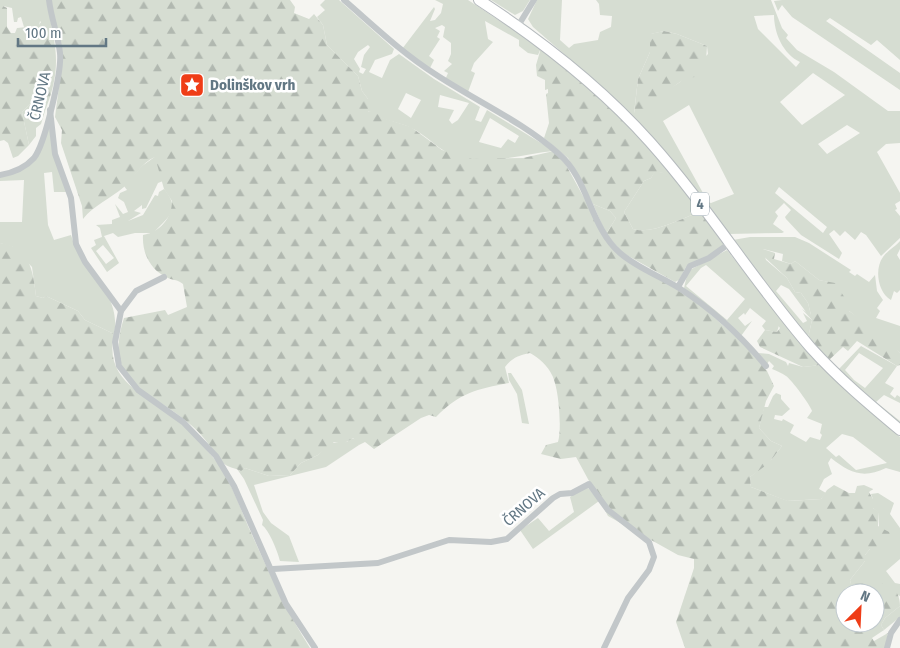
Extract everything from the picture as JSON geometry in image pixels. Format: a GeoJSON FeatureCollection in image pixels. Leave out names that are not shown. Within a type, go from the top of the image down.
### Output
{"type":"FeatureCollection","features":[{"type":"Feature","properties":{"kind":"main road","name":"4"},"geometry":{"type":"LineString","coordinates":[[479,0],[568,62],[614,104],[651,142],[811,348],[856,393],[900,430]]}},
{"type":"Feature","properties":{"kind":"street","name":"ČRNOVA"},"geometry":{"type":"LineString","coordinates":[[0,176],[16,171],[35,156],[42,141],[59,69],[60,53],[49,0]]}},
{"type":"Feature","properties":{"kind":"street"},"geometry":{"type":"LineString","coordinates":[[344,0],[406,55],[535,135],[561,155],[575,175],[593,212],[613,246],[636,264],[678,287],[712,312],[750,346],[766,366]]}},
{"type":"Feature","properties":{"kind":"street"},"geometry":{"type":"LineString","coordinates":[[518,26],[534,0]]}},
{"type":"Feature","properties":{"kind":"street"},"geometry":{"type":"LineString","coordinates":[[50,110],[54,154],[71,198],[76,244],[85,262],[121,312]]}},
{"type":"Feature","properties":{"kind":"street"},"geometry":{"type":"LineString","coordinates":[[678,287],[690,266],[710,258],[730,243]]}},
{"type":"Feature","properties":{"kind":"street"},"geometry":{"type":"LineString","coordinates":[[164,277],[136,291],[121,312],[115,342],[119,366],[138,390],[183,422],[216,456],[234,486],[286,604],[315,648]]}},
{"type":"Feature","properties":{"kind":"street","name":"ČRNOVA"},"geometry":{"type":"LineString","coordinates":[[272,569],[378,562],[449,540],[491,542],[507,539],[553,498],[560,494],[572,493],[589,484],[608,510],[649,542],[654,557],[649,570],[628,598],[604,648]]}},
{"type":"Feature","properties":{"kind":"street"},"geometry":{"type":"LineString","coordinates":[[887,648],[890,633],[900,620]]}},
{"type":"Feature","properties":{"kind":"green space"},"geometry":{"type":"Polygon","coordinates":[[[0,0],[3,0],[3,6],[7,8],[7,27],[11,33],[15,33],[17,28],[38,26],[42,21],[47,28],[52,29],[56,51],[56,70],[45,111],[30,104],[22,112],[29,145],[18,156],[13,158],[8,143],[4,140],[0,141],[0,0]]]}},
{"type":"Feature","properties":{"kind":"green space"},"geometry":{"type":"Polygon","coordinates":[[[3,0],[47,0],[52,29],[47,29],[40,21],[39,26],[24,27],[21,17],[18,18],[17,22],[14,22],[12,8],[3,6],[3,0]]]}},
{"type":"Feature","properties":{"kind":"green space"},"geometry":{"type":"Polygon","coordinates":[[[51,0],[290,0],[295,7],[294,13],[309,19],[314,14],[323,25],[327,45],[358,76],[362,91],[368,99],[368,112],[373,111],[383,118],[411,127],[442,150],[472,159],[523,158],[554,151],[566,165],[611,247],[699,304],[744,344],[767,371],[774,386],[766,401],[759,428],[771,441],[782,446],[769,463],[750,477],[751,487],[788,501],[821,499],[827,490],[834,485],[849,493],[855,493],[857,486],[864,485],[873,489],[869,492],[873,499],[873,508],[879,512],[878,526],[889,532],[894,546],[870,549],[865,555],[865,561],[850,580],[851,583],[835,583],[835,633],[880,633],[872,638],[874,641],[888,633],[885,648],[685,648],[676,622],[694,568],[694,559],[678,555],[608,516],[576,457],[561,459],[541,454],[546,445],[558,442],[560,428],[559,408],[554,381],[550,372],[543,362],[530,353],[516,357],[505,367],[509,383],[469,393],[453,402],[436,417],[429,415],[421,418],[374,449],[365,442],[359,445],[353,438],[343,444],[334,442],[318,455],[301,463],[290,475],[269,476],[245,468],[241,471],[225,464],[191,425],[135,384],[125,372],[120,358],[119,340],[124,318],[165,310],[168,315],[187,307],[183,284],[162,275],[156,270],[148,260],[144,248],[143,235],[155,231],[164,223],[170,213],[172,201],[164,189],[155,157],[142,166],[124,187],[92,210],[83,219],[82,206],[61,143],[62,130],[55,117],[61,71],[51,0]]]}},
{"type":"Feature","properties":{"kind":"green space"},"geometry":{"type":"Polygon","coordinates":[[[325,0],[339,0],[394,49],[392,54],[375,60],[369,72],[382,78],[390,60],[399,54],[434,79],[480,107],[475,120],[481,122],[487,110],[554,151],[493,160],[468,159],[445,151],[409,127],[384,119],[372,112],[367,112],[368,99],[362,91],[358,76],[327,45],[323,25],[317,17],[325,10],[320,5],[325,0]],[[368,45],[358,52],[354,59],[360,69],[359,72],[363,74],[366,69],[361,67],[364,55],[370,47],[368,45]],[[406,93],[398,109],[411,118],[421,100],[406,93]],[[440,95],[438,107],[454,110],[449,120],[452,124],[458,120],[469,103],[440,95]],[[490,118],[479,142],[501,148],[508,139],[515,143],[519,136],[490,118]]]}},
{"type":"Feature","properties":{"kind":"green space"},"geometry":{"type":"Polygon","coordinates":[[[435,0],[468,0],[541,48],[538,55],[528,53],[519,46],[519,40],[485,21],[488,39],[493,42],[474,63],[471,71],[475,73],[468,92],[445,80],[448,73],[444,71],[452,64],[448,61],[451,54],[451,43],[443,37],[445,27],[442,25],[435,28],[440,31],[437,37],[440,39],[429,56],[434,60],[430,68],[402,49],[434,7],[435,9],[430,21],[435,20],[441,13],[443,4],[435,0]]]}},
{"type":"Feature","properties":{"kind":"green space"},"geometry":{"type":"Polygon","coordinates":[[[491,0],[530,0],[523,11],[515,15],[491,0]]]}},
{"type":"Feature","properties":{"kind":"green space"},"geometry":{"type":"Polygon","coordinates":[[[537,0],[562,0],[560,40],[569,48],[574,44],[598,40],[600,32],[611,27],[612,16],[600,15],[599,4],[596,0],[771,0],[782,28],[788,35],[786,38],[797,50],[834,72],[888,111],[900,111],[900,143],[886,144],[877,152],[900,193],[900,201],[895,204],[897,209],[895,210],[900,216],[900,238],[881,256],[866,235],[861,232],[855,240],[845,231],[840,236],[834,230],[829,234],[842,253],[839,259],[801,235],[786,219],[785,217],[791,210],[784,203],[775,212],[778,216],[773,224],[784,232],[728,234],[602,87],[533,27],[528,19],[537,0]],[[774,15],[754,16],[758,29],[796,67],[800,62],[784,48],[778,36],[774,15]],[[664,31],[651,34],[650,52],[638,79],[634,113],[680,82],[708,54],[707,46],[664,31]],[[813,73],[780,102],[802,125],[845,95],[813,73]],[[689,105],[663,121],[708,202],[711,203],[734,194],[689,105]],[[847,125],[818,144],[827,154],[860,133],[847,125]],[[779,187],[775,193],[823,233],[827,227],[779,187]]]}},
{"type":"Feature","properties":{"kind":"green space"},"geometry":{"type":"Polygon","coordinates":[[[900,0],[900,60],[877,40],[871,45],[830,18],[826,21],[900,73],[900,90],[792,17],[782,5],[778,11],[774,1],[900,0]]]}},
{"type":"Feature","properties":{"kind":"green space"},"geometry":{"type":"Polygon","coordinates":[[[664,31],[707,46],[706,60],[695,77],[678,83],[650,109],[643,113],[634,114],[638,79],[650,52],[650,34],[664,31]]]}},
{"type":"Feature","properties":{"kind":"green space"},"geometry":{"type":"Polygon","coordinates":[[[541,48],[605,102],[644,141],[672,175],[669,178],[663,173],[655,172],[651,178],[644,181],[624,212],[633,229],[649,230],[658,228],[700,212],[724,245],[723,248],[686,267],[679,280],[675,282],[623,253],[606,234],[616,218],[610,211],[593,204],[568,158],[544,138],[549,123],[546,94],[548,89],[545,90],[545,80],[537,76],[536,65],[541,48]]]}},
{"type":"Feature","properties":{"kind":"green space"},"geometry":{"type":"Polygon","coordinates":[[[30,104],[45,111],[41,124],[36,128],[36,136],[29,145],[22,112],[30,104]]]}},
{"type":"Feature","properties":{"kind":"green space"},"geometry":{"type":"Polygon","coordinates":[[[49,123],[53,155],[67,192],[54,192],[52,172],[44,173],[48,225],[54,240],[71,235],[73,241],[102,284],[113,309],[114,334],[85,320],[78,311],[46,296],[43,298],[36,296],[32,267],[13,247],[0,243],[0,222],[22,222],[24,180],[0,181],[0,178],[34,161],[49,123]]]}},
{"type":"Feature","properties":{"kind":"green space"},"geometry":{"type":"Polygon","coordinates":[[[156,156],[163,181],[158,183],[146,208],[142,209],[142,205],[134,211],[141,213],[128,221],[143,215],[155,195],[158,196],[159,192],[164,189],[172,203],[172,208],[167,218],[153,233],[135,233],[118,237],[113,233],[104,236],[119,263],[107,272],[91,248],[96,245],[94,240],[102,237],[100,228],[96,225],[112,224],[112,220],[120,217],[115,204],[123,214],[128,212],[124,202],[118,198],[120,193],[127,190],[124,186],[142,166],[156,156]],[[103,245],[96,251],[106,264],[114,258],[103,245]]]}},
{"type":"Feature","properties":{"kind":"green space"},"geometry":{"type":"Polygon","coordinates":[[[655,171],[672,175],[700,212],[658,228],[649,230],[633,229],[624,212],[644,181],[651,178],[655,171]]]}},
{"type":"Feature","properties":{"kind":"green space"},"geometry":{"type":"Polygon","coordinates":[[[593,204],[610,211],[616,218],[606,234],[593,204]]]}},
{"type":"Feature","properties":{"kind":"green space"},"geometry":{"type":"Polygon","coordinates":[[[750,237],[795,237],[809,243],[851,270],[849,272],[855,276],[857,274],[869,282],[875,275],[877,291],[883,300],[877,308],[880,311],[876,318],[900,326],[900,353],[848,310],[828,282],[819,280],[795,261],[791,264],[782,261],[783,254],[763,249],[766,260],[787,278],[795,292],[801,293],[808,303],[811,315],[809,316],[789,289],[781,285],[776,291],[803,323],[807,321],[803,313],[812,320],[808,338],[733,240],[750,237]]]}},
{"type":"Feature","properties":{"kind":"green space"},"geometry":{"type":"Polygon","coordinates":[[[900,241],[900,249],[897,255],[900,260],[900,290],[897,293],[894,291],[891,300],[880,286],[878,274],[880,262],[900,241]]]}},
{"type":"Feature","properties":{"kind":"green space"},"geometry":{"type":"Polygon","coordinates":[[[0,243],[18,249],[24,255],[31,269],[36,296],[43,298],[46,296],[78,311],[85,320],[114,334],[112,351],[115,365],[121,376],[130,386],[181,423],[217,463],[232,489],[292,618],[310,648],[0,648],[0,243]]]}},
{"type":"Feature","properties":{"kind":"green space"},"geometry":{"type":"Polygon","coordinates":[[[763,249],[775,253],[774,259],[791,264],[795,261],[819,280],[835,283],[849,304],[849,311],[879,332],[900,353],[900,365],[897,366],[857,341],[848,351],[843,347],[829,360],[808,338],[812,320],[802,309],[811,315],[808,303],[801,293],[795,292],[787,278],[760,253],[763,249]]]}},
{"type":"Feature","properties":{"kind":"green space"},"geometry":{"type":"Polygon","coordinates":[[[727,250],[781,319],[777,332],[765,330],[762,326],[766,321],[750,308],[745,315],[744,313],[738,318],[745,326],[752,321],[741,336],[684,288],[688,271],[727,250]],[[706,265],[701,268],[686,286],[727,320],[745,299],[706,265]]]}},
{"type":"Feature","properties":{"kind":"green space"},"geometry":{"type":"Polygon","coordinates":[[[781,319],[821,365],[803,367],[760,347],[757,341],[765,330],[777,332],[780,328],[777,324],[781,319]]]}},
{"type":"Feature","properties":{"kind":"green space"},"geometry":{"type":"Polygon","coordinates":[[[861,346],[897,366],[885,383],[894,388],[890,394],[895,398],[897,395],[900,397],[900,403],[884,395],[876,402],[900,421],[900,425],[838,370],[861,346]],[[859,353],[845,370],[865,388],[883,368],[859,353]]]}},
{"type":"Feature","properties":{"kind":"green space"},"geometry":{"type":"Polygon","coordinates":[[[758,353],[769,354],[786,362],[788,366],[789,363],[803,367],[821,365],[900,437],[900,472],[886,468],[870,473],[857,473],[831,458],[828,463],[832,474],[824,479],[819,489],[826,493],[821,499],[787,501],[751,487],[750,477],[772,459],[782,446],[771,441],[759,428],[764,407],[768,407],[776,393],[781,395],[781,399],[790,409],[782,416],[775,415],[774,419],[782,421],[783,419],[794,425],[790,433],[806,442],[810,437],[820,440],[822,435],[820,433],[822,424],[807,418],[812,411],[796,387],[789,378],[772,369],[774,366],[769,361],[767,364],[758,353]],[[842,434],[826,448],[836,457],[839,455],[856,470],[887,463],[853,437],[842,434]]]}},
{"type":"Feature","properties":{"kind":"green space"},"geometry":{"type":"Polygon","coordinates":[[[508,373],[511,373],[522,390],[529,424],[522,423],[517,394],[509,380],[508,373]]]}},
{"type":"Feature","properties":{"kind":"green space"},"geometry":{"type":"Polygon","coordinates":[[[351,438],[357,440],[359,445],[326,467],[254,485],[263,512],[271,523],[289,536],[299,562],[280,561],[270,536],[262,525],[263,520],[244,479],[237,469],[240,471],[245,468],[269,476],[290,475],[301,463],[318,455],[330,443],[347,442],[351,438]]]}},
{"type":"Feature","properties":{"kind":"green space"},"geometry":{"type":"Polygon","coordinates":[[[583,488],[588,488],[599,501],[533,549],[520,530],[538,518],[549,531],[574,512],[570,497],[583,488]]]}},
{"type":"Feature","properties":{"kind":"green space"},"geometry":{"type":"Polygon","coordinates":[[[878,493],[894,503],[890,514],[900,528],[900,559],[886,571],[895,583],[900,584],[900,596],[885,589],[885,583],[851,583],[850,580],[865,561],[865,555],[870,549],[879,549],[879,513],[873,508],[871,494],[878,493]]]}},
{"type":"Feature","properties":{"kind":"green space"},"geometry":{"type":"Polygon","coordinates":[[[885,585],[890,586],[895,591],[899,597],[900,606],[885,618],[885,585]]]}},
{"type":"Feature","properties":{"kind":"green space"},"geometry":{"type":"Polygon","coordinates":[[[900,606],[900,617],[885,629],[885,618],[900,606]]]}},
{"type":"Feature","properties":{"kind":"place","name":"Dolinškov vrh"},"geometry":{"type":"Point","coordinates":[192,85]}}]}
